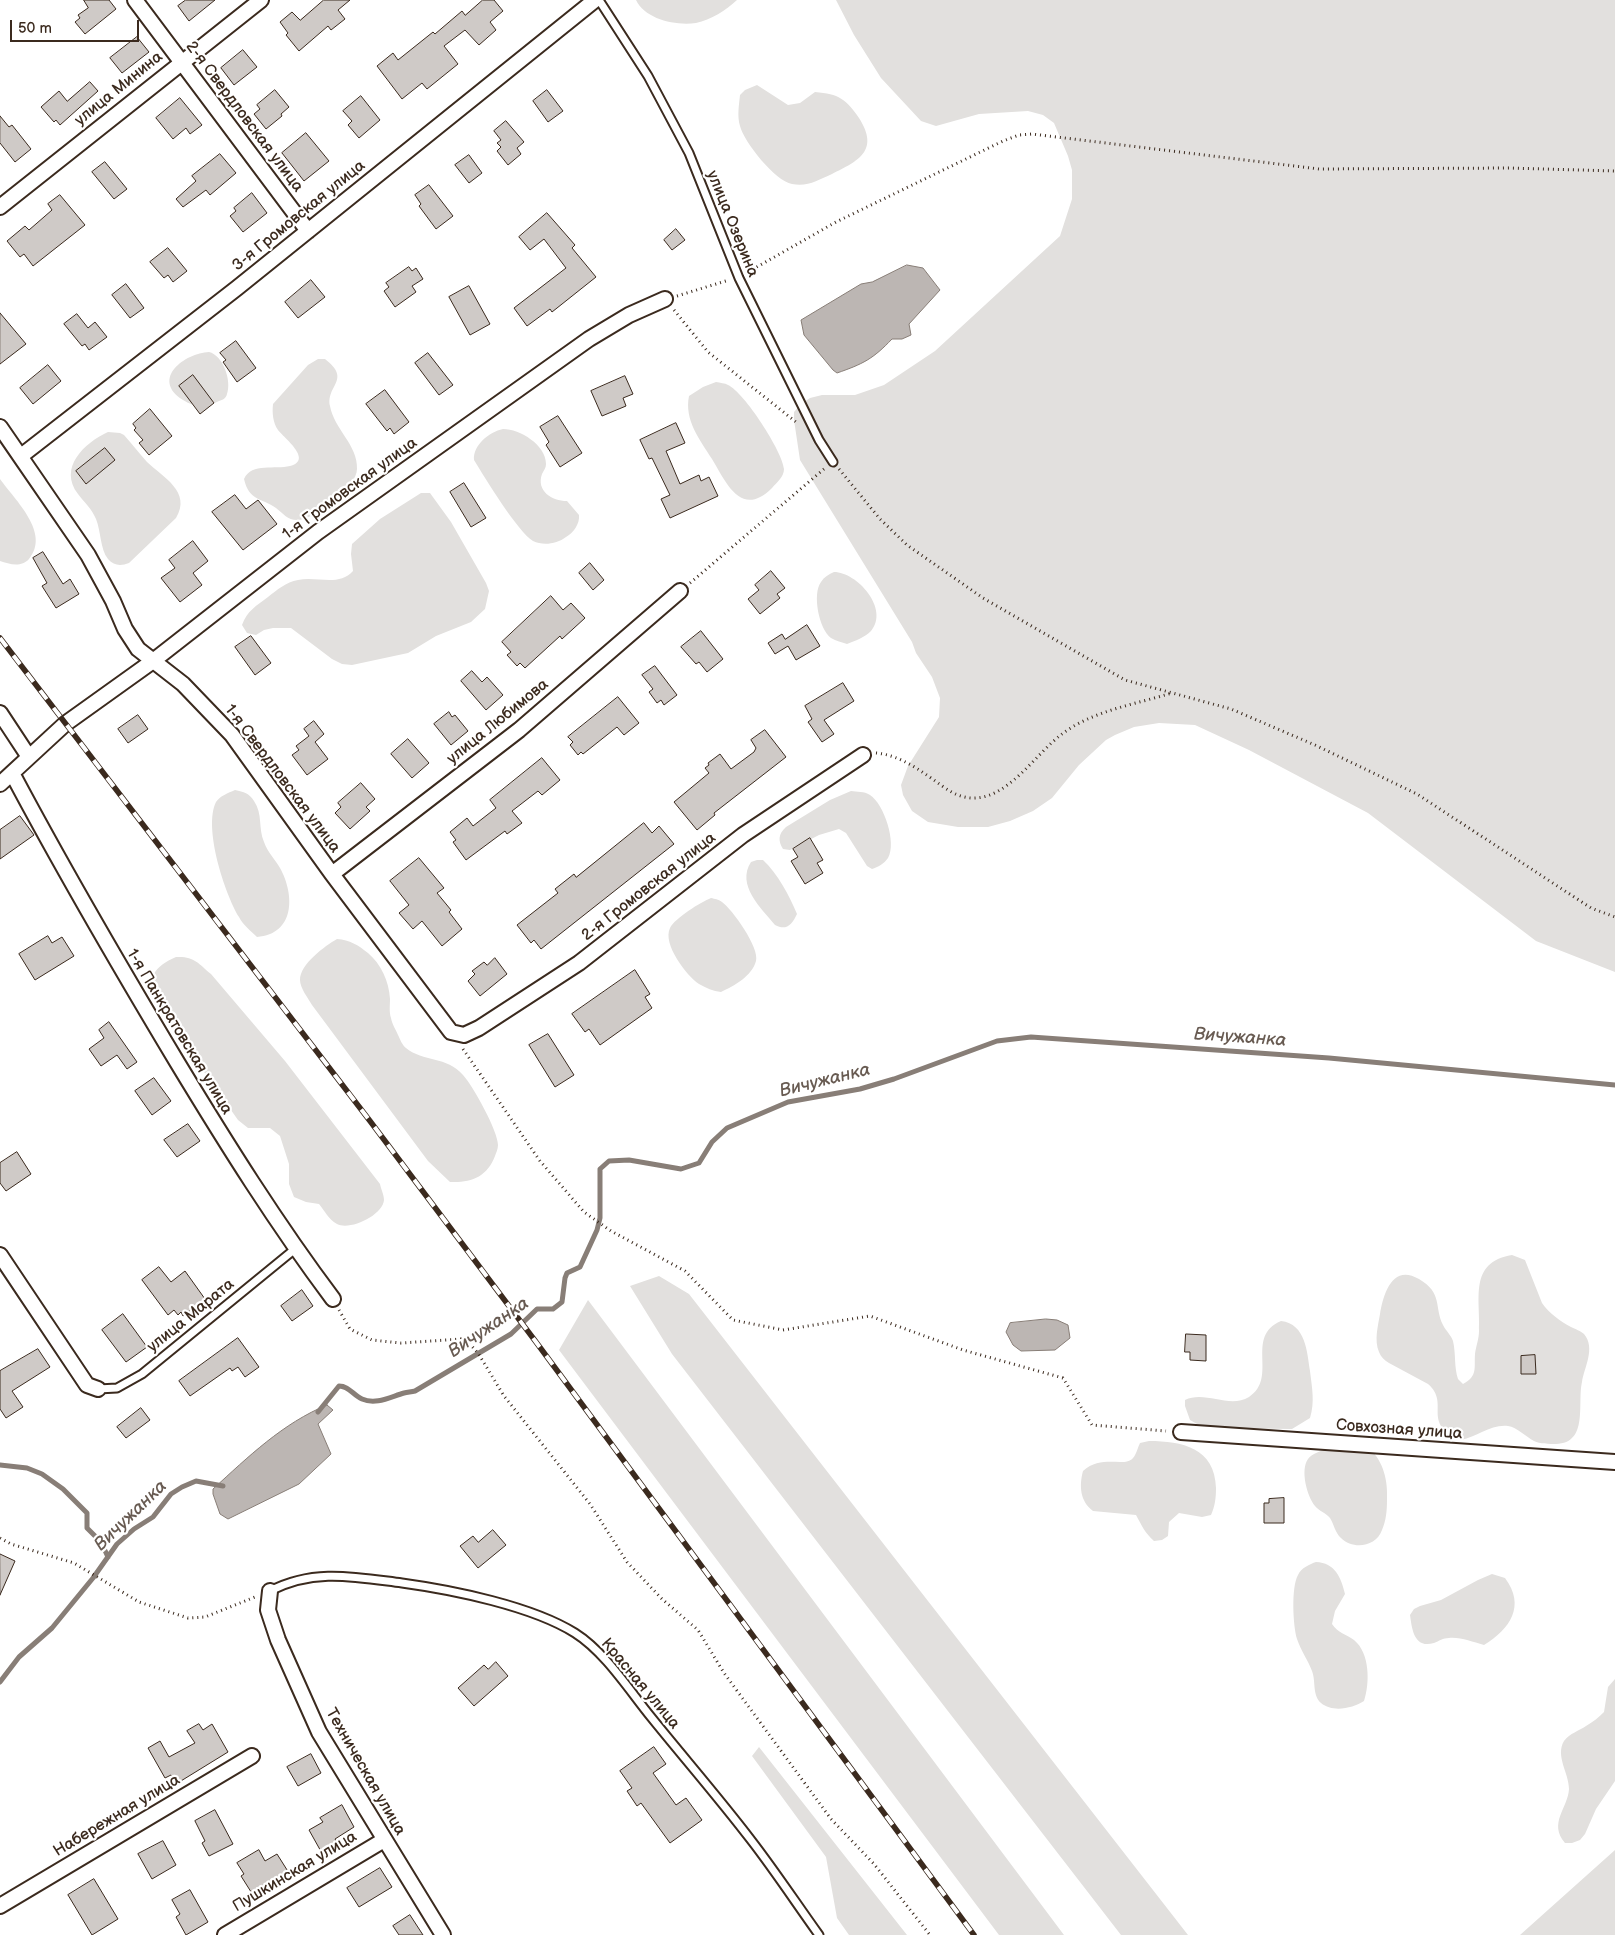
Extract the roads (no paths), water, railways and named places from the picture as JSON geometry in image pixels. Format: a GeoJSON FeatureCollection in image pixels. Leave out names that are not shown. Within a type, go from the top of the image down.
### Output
{"type":"FeatureCollection","features":[{"type":"Feature","properties":{"kind":"street","name":"2-я Свердловская улица"},"geometry":{"type":"LineString","coordinates":[[135,0],[308,231]]}},
{"type":"Feature","properties":{"kind":"street","name":"улица Минина"},"geometry":{"type":"LineString","coordinates":[[0,206],[180,62],[261,0]]}},
{"type":"Feature","properties":{"kind":"street","name":"3-я Громовская улица"},"geometry":{"type":"LineString","coordinates":[[21,456],[237,288],[597,0]]}},
{"type":"Feature","properties":{"kind":"street","name":"1-я Громовская улица"},"geometry":{"type":"LineString","coordinates":[[0,784],[65,724],[153,661],[318,532],[573,350],[628,315],[666,299]]}},
{"type":"Feature","properties":{"kind":"street","name":"1-я Свердловская улица"},"geometry":{"type":"LineString","coordinates":[[0,427],[88,555],[114,601],[125,629],[138,650],[183,684],[232,735],[332,874],[452,1032]]}},
{"type":"Feature","properties":{"kind":"street","name":"улица Любимова"},"geometry":{"type":"LineString","coordinates":[[332,874],[518,730],[680,591]]}},
{"type":"Feature","properties":{"kind":"street"},"geometry":{"type":"LineString","coordinates":[[0,713],[29,756]]}},
{"type":"Feature","properties":{"kind":"street","name":"2-я Громовская улица"},"geometry":{"type":"LineString","coordinates":[[452,1032],[464,1035],[479,1028],[579,963],[743,835],[863,755]]}},
{"type":"Feature","properties":{"kind":"street","name":"1-я Панкратовская улица"},"geometry":{"type":"LineString","coordinates":[[12,773],[109,950],[238,1163],[295,1249],[332,1299]]}},
{"type":"Feature","properties":{"kind":"street"},"geometry":{"type":"LineString","coordinates":[[0,1255],[87,1385],[98,1389]]}},
{"type":"Feature","properties":{"kind":"street","name":"Совхозная улица"},"geometry":{"type":"LineString","coordinates":[[1181,1432],[1615,1462]]}},
{"type":"Feature","properties":{"kind":"street","name":"Техническая улица"},"geometry":{"type":"LineString","coordinates":[[270,1591],[268,1610],[278,1640],[312,1719],[323,1741],[442,1935]]}},
{"type":"Feature","properties":{"kind":"street","name":"Набережная улица"},"geometry":{"type":"LineString","coordinates":[[0,1906],[252,1756]]}},
{"type":"Feature","properties":{"kind":"street","name":"Пушкинская улица"},"geometry":{"type":"LineString","coordinates":[[225,1935],[384,1840]]}},
{"type":"Feature","properties":{"kind":"lane","name":"улица Озерина"},"geometry":{"type":"LineString","coordinates":[[597,0],[648,76],[689,153],[738,278],[819,440],[834,462]]}},
{"type":"Feature","properties":{"kind":"lane","name":"улица Марата"},"geometry":{"type":"LineString","coordinates":[[98,1389],[117,1388],[142,1374],[295,1249]]}},
{"type":"Feature","properties":{"kind":"lane","name":"Красная улица"},"geometry":{"type":"LineString","coordinates":[[270,1591],[286,1582],[328,1575],[420,1586],[488,1600],[542,1616],[576,1633],[605,1660],[751,1840],[819,1935]]}},
{"type":"Feature","properties":{"kind":"waterway","name":"Вичужанка"},"geometry":{"type":"LineString","coordinates":[[318,1412],[339,1386],[346,1387],[367,1401],[383,1400],[415,1391],[511,1334],[537,1309],[553,1309],[562,1302],[567,1273],[580,1267],[597,1230],[600,1218],[600,1169],[609,1161],[629,1160],[681,1169],[699,1163],[712,1142],[727,1128],[788,1102],[860,1089],[894,1079],[997,1041],[1031,1037],[1329,1058],[1615,1085]]}},
{"type":"Feature","properties":{"kind":"waterway"},"geometry":{"type":"LineString","coordinates":[[0,1465],[27,1468],[42,1474],[63,1489],[87,1513],[87,1528],[101,1542],[108,1557]]}},
{"type":"Feature","properties":{"kind":"waterway","name":"Вичужанка"},"geometry":{"type":"LineString","coordinates":[[0,1682],[19,1657],[52,1628],[93,1578],[117,1544],[134,1529],[153,1517],[171,1494],[196,1481],[223,1486]]}},
{"type":"Feature","properties":{"kind":"railway"},"geometry":{"type":"LineString","coordinates":[[0,638],[370,1121],[536,1342],[974,1935]]}}]}
